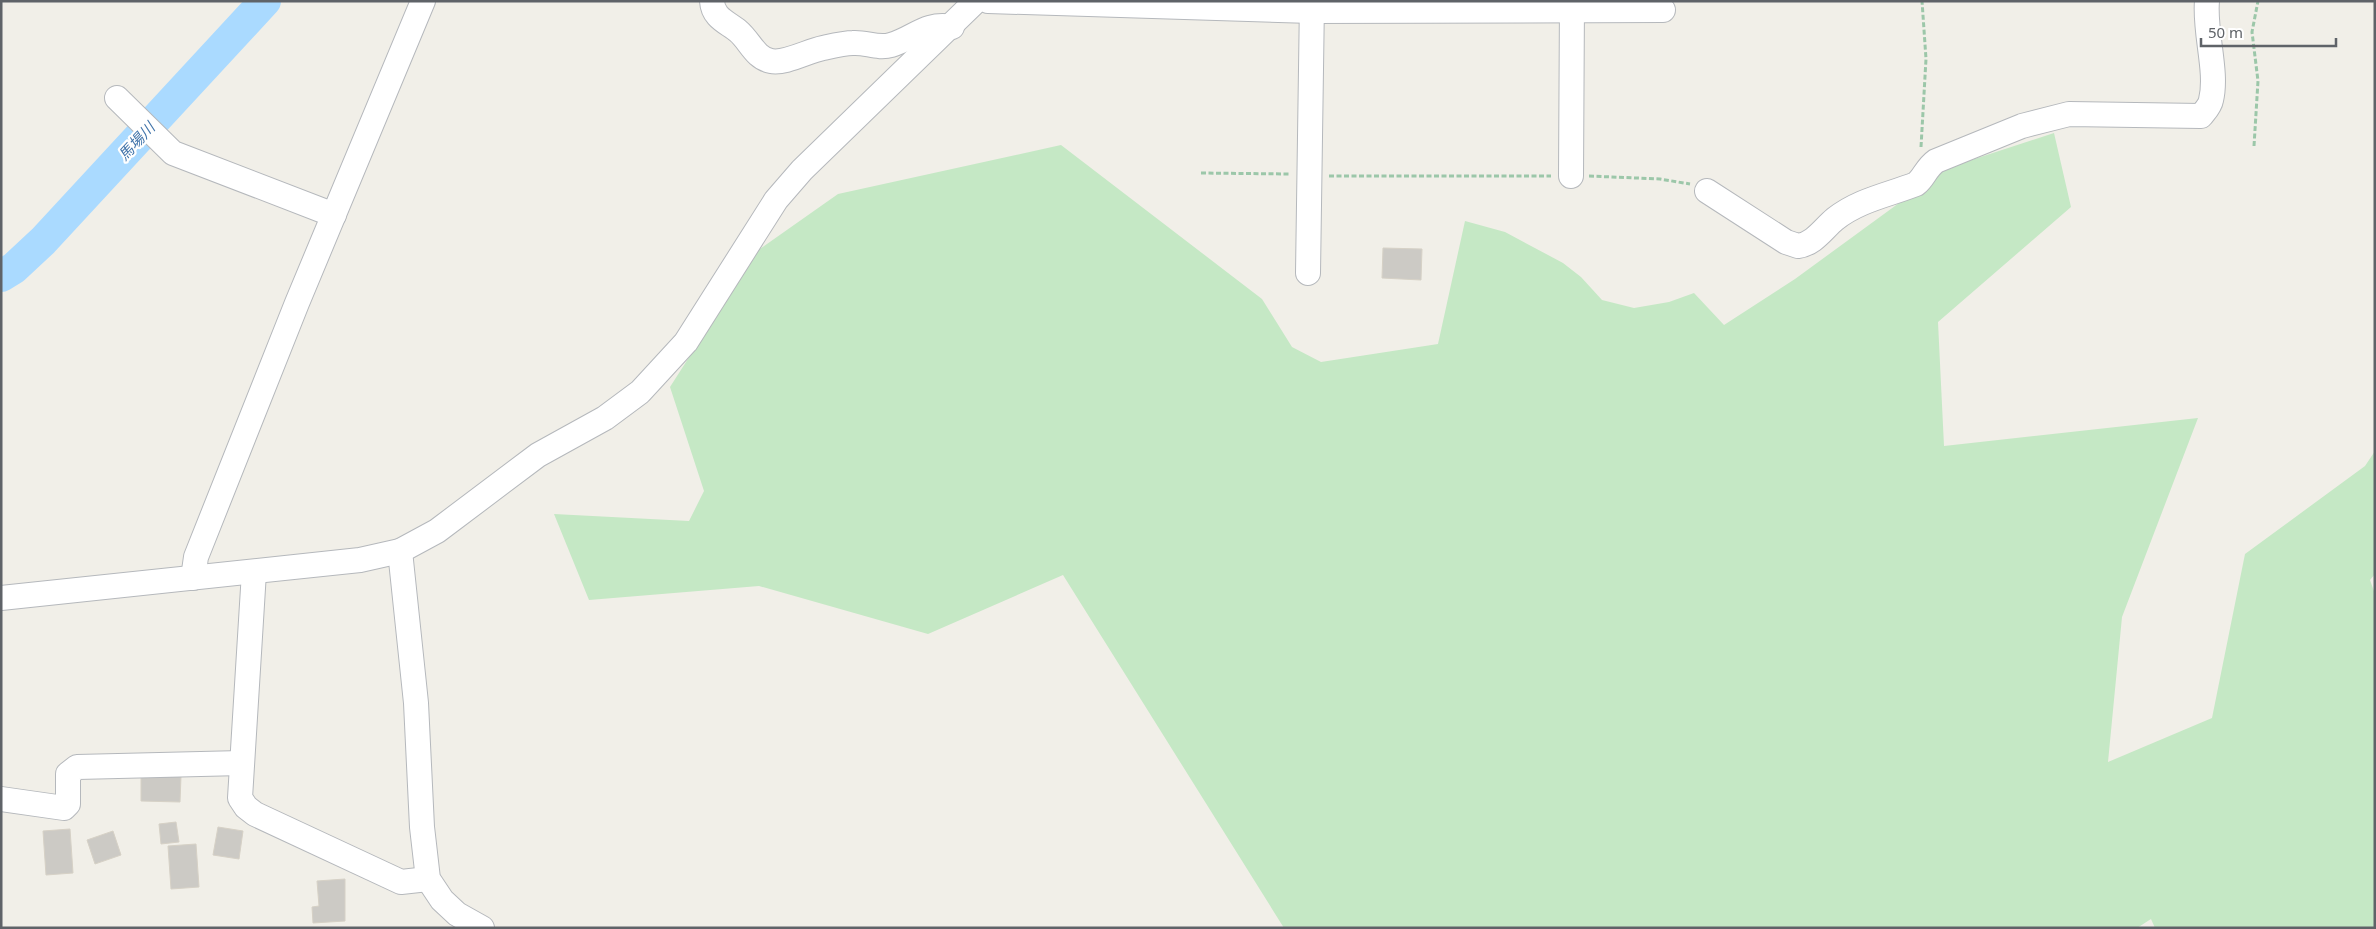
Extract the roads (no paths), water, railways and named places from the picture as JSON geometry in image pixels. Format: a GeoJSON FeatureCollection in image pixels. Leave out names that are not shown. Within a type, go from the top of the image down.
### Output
{"type":"FeatureCollection","features":[{"type":"Feature","properties":{"kind":"street"},"geometry":{"type":"LineString","coordinates":[[193,578],[196,557],[334,215],[423,1]]}},
{"type":"Feature","properties":{"kind":"street"},"geometry":{"type":"LineString","coordinates":[[712,1],[712,10],[720,19],[738,31],[758,56],[772,62],[783,61],[822,48],[854,43],[877,46],[890,45],[938,24],[952,27]]}},
{"type":"Feature","properties":{"kind":"street"},"geometry":{"type":"LineString","coordinates":[[1,598],[360,560],[400,551],[436,531],[538,455],[606,418],[640,392],[686,342],[776,200],[802,170],[952,27],[976,1]]}},
{"type":"Feature","properties":{"kind":"street"},"geometry":{"type":"LineString","coordinates":[[988,1],[1312,6],[1571,6],[1663,10]]}},
{"type":"Feature","properties":{"kind":"street"},"geometry":{"type":"LineString","coordinates":[[1707,191],[1786,242],[1798,246],[1811,242],[1849,208],[1875,197],[1916,184],[1922,180],[1927,169],[1936,161],[2022,126],[2054,116],[2069,114],[2201,116],[2211,102],[2213,90],[2206,18],[2207,1]]}},
{"type":"Feature","properties":{"kind":"street"},"geometry":{"type":"LineString","coordinates":[[1308,273],[1312,6]]}},
{"type":"Feature","properties":{"kind":"street"},"geometry":{"type":"LineString","coordinates":[[1571,6],[1571,176]]}},
{"type":"Feature","properties":{"kind":"street"},"geometry":{"type":"LineString","coordinates":[[117,98],[174,153],[334,215]]}},
{"type":"Feature","properties":{"kind":"street"},"geometry":{"type":"LineString","coordinates":[[400,551],[416,703],[422,827],[428,879],[442,900],[457,914],[482,928]]}},
{"type":"Feature","properties":{"kind":"street"},"geometry":{"type":"LineString","coordinates":[[254,572],[240,798],[250,810],[401,882],[428,879]]}},
{"type":"Feature","properties":{"kind":"street"},"geometry":{"type":"LineString","coordinates":[[1,800],[64,808],[68,804],[68,774],[77,767],[242,763]]}},
{"type":"Feature","properties":{"kind":"waterway","name":"馬場川"},"geometry":{"type":"LineString","coordinates":[[1,276],[14,268],[43,241],[265,1]]}}]}
